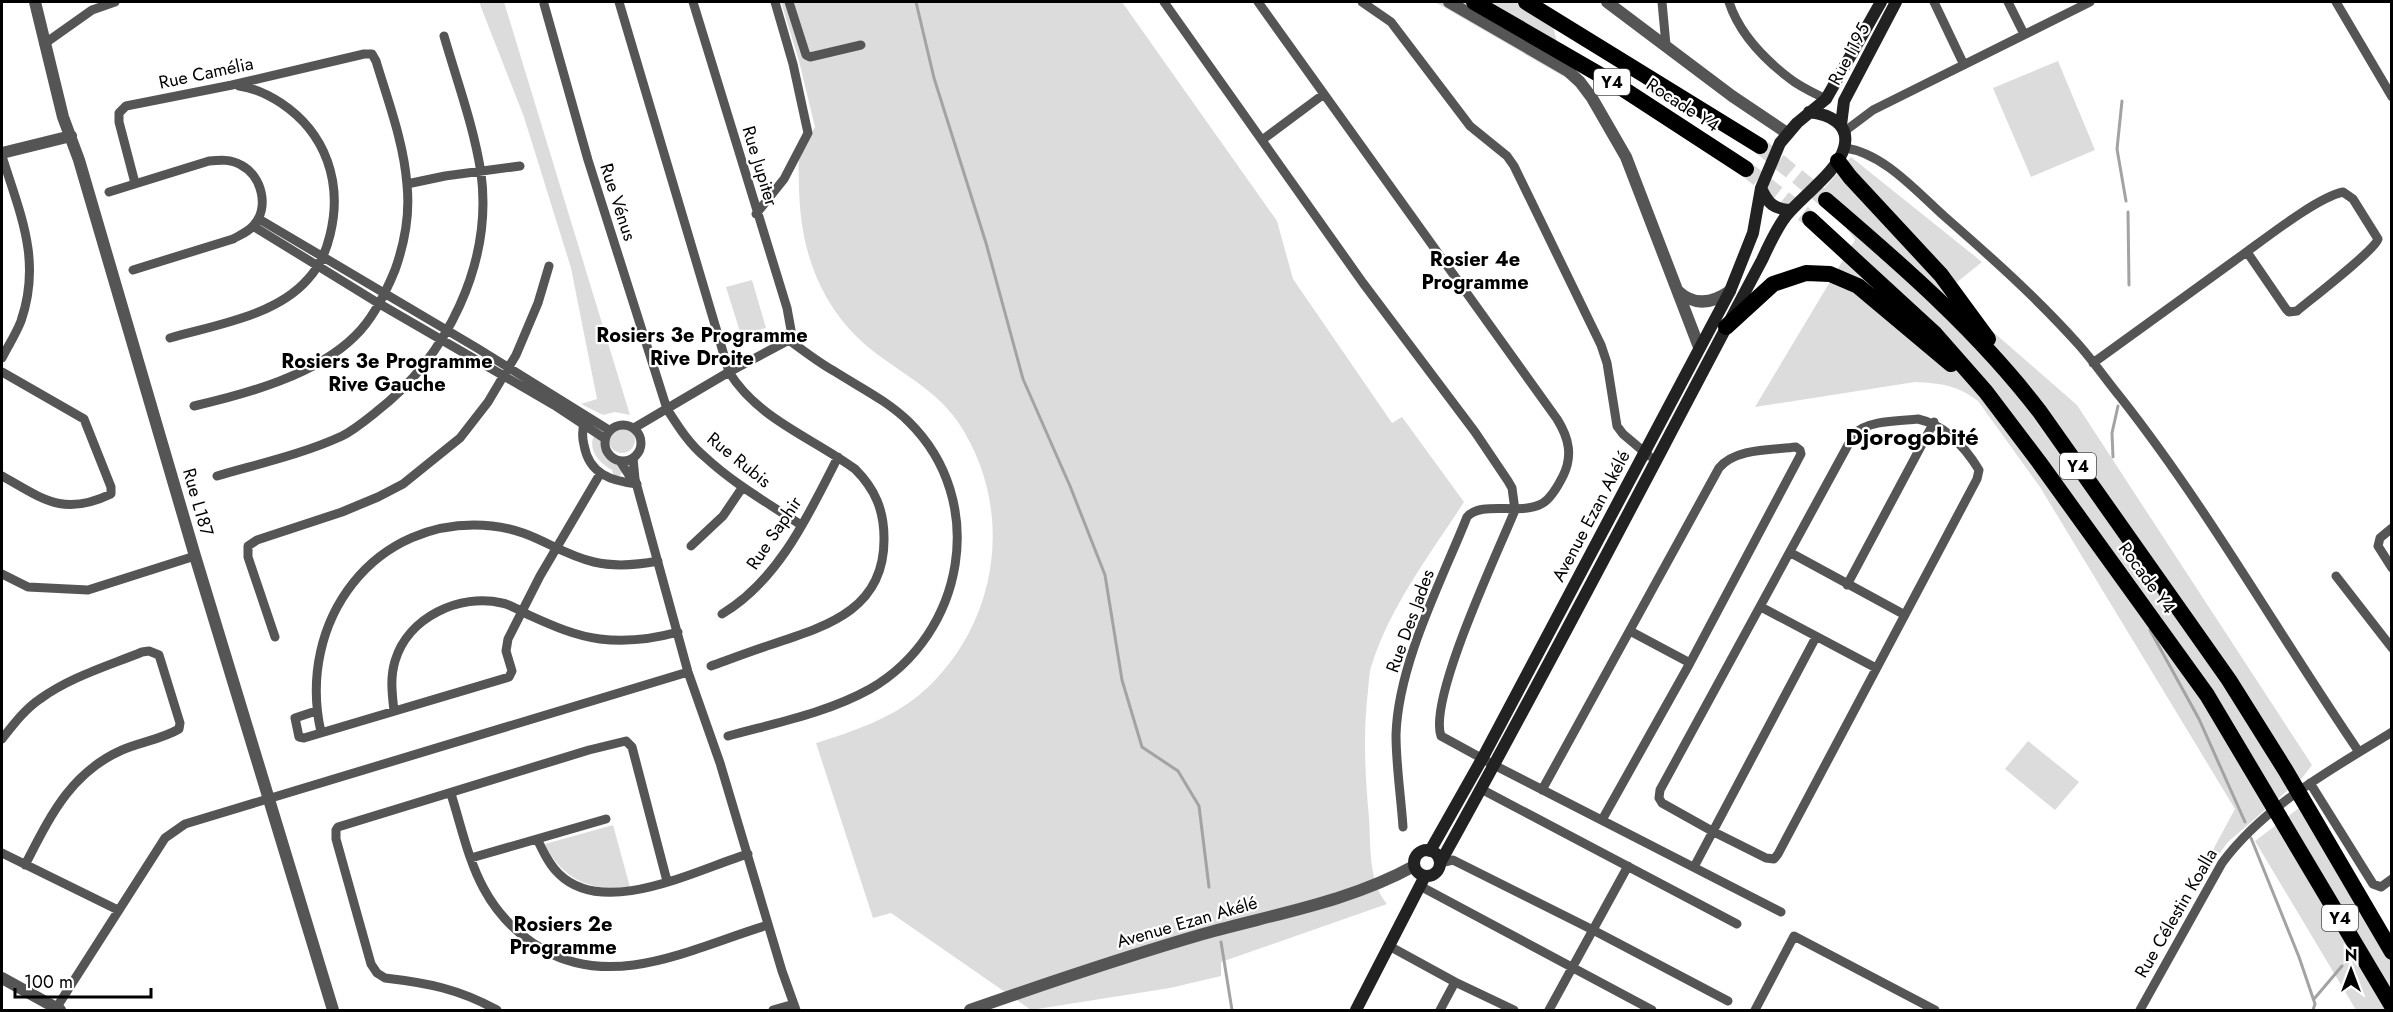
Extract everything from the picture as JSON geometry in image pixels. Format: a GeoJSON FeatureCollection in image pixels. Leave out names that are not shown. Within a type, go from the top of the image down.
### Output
{"type":"FeatureCollection","features":[{"type":"Feature","properties":{"kind":"highway","name":"Rocade Y4"},"geometry":{"type":"LineString","coordinates":[[1474,2],[1614,83],[1746,169]]}},
{"type":"Feature","properties":{"kind":"highway","name":"Rocade Y4"},"geometry":{"type":"LineString","coordinates":[[1526,2],[1760,146]]}},
{"type":"Feature","properties":{"kind":"highway"},"geometry":{"type":"LineString","coordinates":[[1841,154],[1850,177],[1941,274],[1983,331],[2008,370]]}},
{"type":"Feature","properties":{"kind":"highway","name":"Rocade Y4"},"geometry":{"type":"LineString","coordinates":[[1826,200],[1890,254],[2008,370],[2040,412],[2194,631],[2286,771],[2391,952]]}},
{"type":"Feature","properties":{"kind":"highway","name":"Rocade Y4"},"geometry":{"type":"LineString","coordinates":[[1810,219],[1935,334],[1986,392],[2039,462],[2207,695],[2289,830],[2391,1006]]}},
{"type":"Feature","properties":{"kind":"highway"},"geometry":{"type":"LineString","coordinates":[[1726,327],[1773,284],[1806,273],[1830,274],[1858,286],[1986,392]]}},
{"type":"Feature","properties":{"kind":"main road","name":"Rue I195"},"geometry":{"type":"LineString","coordinates":[[1761,189],[1780,143],[1787,133],[1826,99],[1881,2]]}},
{"type":"Feature","properties":{"kind":"main road","name":"Rue I195"},"geometry":{"type":"LineString","coordinates":[[1841,154],[1844,101],[1896,2]]}},
{"type":"Feature","properties":{"kind":"main road"},"geometry":{"type":"LineString","coordinates":[[1809,112],[1832,118],[1843,128]]}},
{"type":"Feature","properties":{"kind":"main road"},"geometry":{"type":"LineString","coordinates":[[1761,189],[1772,206],[1791,210],[1841,154]]}},
{"type":"Feature","properties":{"kind":"main road","name":"Avenue Ezan Akélé"},"geometry":{"type":"LineString","coordinates":[[1430,851],[1482,759],[1730,291],[1753,233],[1761,189]]}},
{"type":"Feature","properties":{"kind":"main road","name":"Avenue Ezan Akélé"},"geometry":{"type":"LineString","coordinates":[[1440,863],[1657,461],[1784,218],[1791,210]]}},
{"type":"Feature","properties":{"kind":"main road"},"geometry":{"type":"LineString","coordinates":[[1356,1011],[1423,881],[1435,874],[1440,863],[1437,856],[1430,851],[1418,854],[1414,866],[1423,881]]}},
{"type":"Feature","properties":{"kind":"street","name":"Rue L187"},"geometry":{"type":"LineString","coordinates":[[35,2],[63,117],[71,136],[333,1011]]}},
{"type":"Feature","properties":{"kind":"street"},"geometry":{"type":"LineString","coordinates":[[45,44],[92,10],[115,2]]}},
{"type":"Feature","properties":{"kind":"street"},"geometry":{"type":"LineString","coordinates":[[619,2],[729,372],[740,390],[757,407],[838,457],[868,483],[879,504],[884,526],[881,568],[869,591],[857,607],[818,629],[711,666]]}},
{"type":"Feature","properties":{"kind":"street","name":"Rue Jupiter"},"geometry":{"type":"LineString","coordinates":[[693,2],[756,214],[787,308],[791,330],[789,340]]}},
{"type":"Feature","properties":{"kind":"street"},"geometry":{"type":"LineString","coordinates":[[756,214],[784,179],[808,133],[790,53],[775,2]]}},
{"type":"Feature","properties":{"kind":"street"},"geometry":{"type":"LineString","coordinates":[[789,2],[806,55],[810,57],[861,45]]}},
{"type":"Feature","properties":{"kind":"street"},"geometry":{"type":"LineString","coordinates":[[1164,2],[1363,283],[1475,432],[1512,488],[1515,510],[1450,670],[1438,728],[1441,736],[1780,912]]}},
{"type":"Feature","properties":{"kind":"street","name":"Rue Des Jades"},"geometry":{"type":"LineString","coordinates":[[1258,2],[1557,419],[1567,437],[1569,461],[1560,482],[1544,503],[1515,510],[1479,509],[1472,511],[1467,517],[1410,657],[1400,700],[1396,735],[1403,827]]}},
{"type":"Feature","properties":{"kind":"street"},"geometry":{"type":"LineString","coordinates":[[1362,2],[1391,22],[1470,126],[1507,156],[1514,166],[1601,345],[1607,363],[1617,426],[1644,453],[1657,461]]}},
{"type":"Feature","properties":{"kind":"street"},"geometry":{"type":"LineString","coordinates":[[1449,2],[1568,71],[1580,82],[1626,157],[1699,347]]}},
{"type":"Feature","properties":{"kind":"street"},"geometry":{"type":"LineString","coordinates":[[1607,2],[1732,96],[1787,133]]}},
{"type":"Feature","properties":{"kind":"street"},"geometry":{"type":"LineString","coordinates":[[1662,2],[1666,45]]}},
{"type":"Feature","properties":{"kind":"street"},"geometry":{"type":"LineString","coordinates":[[1729,2],[1740,29],[1751,43],[1790,79],[1826,99]]}},
{"type":"Feature","properties":{"kind":"street"},"geometry":{"type":"LineString","coordinates":[[1934,2],[1964,65]]}},
{"type":"Feature","properties":{"kind":"street"},"geometry":{"type":"LineString","coordinates":[[2008,2],[2024,34]]}},
{"type":"Feature","properties":{"kind":"street"},"geometry":{"type":"LineString","coordinates":[[1843,128],[1873,110],[2090,2]]}},
{"type":"Feature","properties":{"kind":"street"},"geometry":{"type":"LineString","coordinates":[[2336,2],[2391,97]]}},
{"type":"Feature","properties":{"kind":"street","name":"Rue Vénus"},"geometry":{"type":"LineString","coordinates":[[543,4],[588,160],[668,409]]}},
{"type":"Feature","properties":{"kind":"street"},"geometry":{"type":"LineString","coordinates":[[217,476],[300,452],[344,435],[397,396],[429,358],[462,302],[474,267],[482,232],[481,171],[467,113],[444,36]]}},
{"type":"Feature","properties":{"kind":"street","name":"Rue Camélia"},"geometry":{"type":"LineString","coordinates":[[135,183],[119,122],[119,113],[126,106],[372,54],[404,159],[407,184]]}},
{"type":"Feature","properties":{"kind":"street"},"geometry":{"type":"LineString","coordinates":[[170,338],[263,310],[295,292],[318,266],[334,220],[336,200],[333,176],[316,135],[286,107],[267,94],[251,88],[232,85]]}},
{"type":"Feature","properties":{"kind":"street"},"geometry":{"type":"LineString","coordinates":[[1262,140],[1324,94]]}},
{"type":"Feature","properties":{"kind":"street"},"geometry":{"type":"LineString","coordinates":[[2,358],[20,324],[31,269],[25,231],[2,154],[71,136]]}},
{"type":"Feature","properties":{"kind":"street"},"geometry":{"type":"LineString","coordinates":[[1841,154],[1855,149],[1869,155],[1902,178],[2024,288],[2073,339],[2158,446],[2195,498],[2359,752]]}},
{"type":"Feature","properties":{"kind":"street"},"geometry":{"type":"LineString","coordinates":[[109,192],[209,161],[225,159],[240,164],[253,174],[260,188],[262,204],[256,222],[233,239],[133,270]]}},
{"type":"Feature","properties":{"kind":"street"},"geometry":{"type":"LineString","coordinates":[[194,405],[232,397],[275,382],[334,353],[356,336],[384,293],[402,251],[406,227],[407,184],[520,166]]}},
{"type":"Feature","properties":{"kind":"street"},"geometry":{"type":"LineString","coordinates":[[2093,363],[2247,252],[2326,197],[2343,192],[2353,199],[2378,239],[2378,243],[2366,254],[2293,312],[2286,309],[2247,252]]}},
{"type":"Feature","properties":{"kind":"street"},"geometry":{"type":"LineString","coordinates":[[256,222],[323,256],[447,330],[506,371],[606,434]]}},
{"type":"Feature","properties":{"kind":"street"},"geometry":{"type":"LineString","coordinates":[[256,222],[318,266],[378,303],[441,339],[506,371]]}},
{"type":"Feature","properties":{"kind":"street"},"geometry":{"type":"LineString","coordinates":[[275,637],[248,557],[248,546],[257,540],[342,512],[403,484],[460,438],[488,402],[525,337],[549,266]]}},
{"type":"Feature","properties":{"kind":"street"},"geometry":{"type":"LineString","coordinates":[[1677,290],[1696,302],[1719,299],[1730,291]]}},
{"type":"Feature","properties":{"kind":"street"},"geometry":{"type":"LineString","coordinates":[[634,428],[789,340],[831,370],[892,407],[909,422],[937,459],[949,488],[957,516],[958,544],[950,592],[940,617],[911,657],[892,674],[869,689],[838,704],[728,736]]}},
{"type":"Feature","properties":{"kind":"street"},"geometry":{"type":"LineString","coordinates":[[2,372],[84,419],[111,487],[111,494],[67,506],[56,504],[2,476]]}},
{"type":"Feature","properties":{"kind":"street","name":"Rue Rubis"},"geometry":{"type":"LineString","coordinates":[[668,409],[683,433],[703,456],[742,488],[801,525]]}},
{"type":"Feature","properties":{"kind":"street"},"geometry":{"type":"LineString","coordinates":[[1918,419],[1934,423],[1947,432],[1979,470],[1977,479],[1776,856],[1766,858],[1662,803],[1659,794],[1791,553],[1854,434],[1860,429],[1918,419]]}},
{"type":"Feature","properties":{"kind":"street"},"geometry":{"type":"LineString","coordinates":[[586,420],[582,434],[588,459],[600,474],[618,482],[636,482]]}},
{"type":"Feature","properties":{"kind":"street"},"geometry":{"type":"LineString","coordinates":[[1847,585],[1934,423]]}},
{"type":"Feature","properties":{"kind":"street"},"geometry":{"type":"LineString","coordinates":[[626,424],[634,428],[640,435],[639,452],[633,458],[620,461],[610,457],[605,448],[606,434],[616,425],[626,424]]}},
{"type":"Feature","properties":{"kind":"street"},"geometry":{"type":"LineString","coordinates":[[1542,790],[1725,460],[1735,456],[1796,447],[1801,454],[1690,663],[1602,820]]}},
{"type":"Feature","properties":{"kind":"street","name":"Rue Saphir"},"geometry":{"type":"LineString","coordinates":[[722,614],[738,604],[763,581],[780,558],[838,457]]}},
{"type":"Feature","properties":{"kind":"street"},"geometry":{"type":"LineString","coordinates":[[633,458],[636,482],[688,672],[795,1007],[773,1011]]}},
{"type":"Feature","properties":{"kind":"street"},"geometry":{"type":"LineString","coordinates":[[620,461],[628,475],[636,482]]}},
{"type":"Feature","properties":{"kind":"street"},"geometry":{"type":"LineString","coordinates":[[316,711],[297,716],[294,721],[299,737],[304,738],[509,677],[512,671],[506,645],[521,612],[600,474]]}},
{"type":"Feature","properties":{"kind":"street"},"geometry":{"type":"LineString","coordinates":[[691,546],[723,516],[742,488]]}},
{"type":"Feature","properties":{"kind":"street"},"geometry":{"type":"LineString","coordinates":[[321,732],[316,711],[318,662],[327,624],[353,582],[393,548],[431,532],[475,526],[500,527],[526,532],[573,555],[604,563],[629,566],[658,561]]}},
{"type":"Feature","properties":{"kind":"street"},"geometry":{"type":"LineString","coordinates":[[2391,528],[2380,538],[2378,546],[2391,568]]}},
{"type":"Feature","properties":{"kind":"street"},"geometry":{"type":"LineString","coordinates":[[1791,553],[1905,615]]}},
{"type":"Feature","properties":{"kind":"street"},"geometry":{"type":"LineString","coordinates":[[2,574],[28,587],[88,590],[195,556]]}},
{"type":"Feature","properties":{"kind":"street"},"geometry":{"type":"LineString","coordinates":[[2336,576],[2391,648]]}},
{"type":"Feature","properties":{"kind":"street"},"geometry":{"type":"LineString","coordinates":[[394,711],[391,681],[395,658],[404,641],[425,619],[450,606],[470,600],[505,603],[569,632],[600,639],[659,637],[678,632]]}},
{"type":"Feature","properties":{"kind":"street"},"geometry":{"type":"LineString","coordinates":[[1761,607],[1876,668]]}},
{"type":"Feature","properties":{"kind":"street"},"geometry":{"type":"LineString","coordinates":[[1630,631],[1690,663]]}},
{"type":"Feature","properties":{"kind":"street"},"geometry":{"type":"LineString","coordinates":[[1694,867],[1816,637]]}},
{"type":"Feature","properties":{"kind":"street"},"geometry":{"type":"LineString","coordinates":[[2,739],[15,722],[40,699],[71,682],[142,652],[149,651],[159,655],[180,723],[179,729],[122,750],[98,764],[73,785],[54,809],[25,865]]}},
{"type":"Feature","properties":{"kind":"street"},"geometry":{"type":"LineString","coordinates":[[2,978],[57,1010],[118,909],[165,838],[173,831],[199,818],[688,672]]}},
{"type":"Feature","properties":{"kind":"street","name":"Rue Célestin Koalla"},"geometry":{"type":"LineString","coordinates":[[2140,1011],[2222,863],[2233,848],[2270,813],[2310,783],[2391,732]]}},
{"type":"Feature","properties":{"kind":"street"},"geometry":{"type":"LineString","coordinates":[[497,1011],[472,996],[442,986],[385,978],[377,973],[371,964],[336,839],[336,830],[342,824],[451,794],[599,747],[626,741],[632,747],[667,881]]}},
{"type":"Feature","properties":{"kind":"street"},"geometry":{"type":"LineString","coordinates":[[2310,783],[2373,884],[2381,887],[2391,879]]}},
{"type":"Feature","properties":{"kind":"street"},"geometry":{"type":"LineString","coordinates":[[1481,789],[1737,924]]}},
{"type":"Feature","properties":{"kind":"street"},"geometry":{"type":"LineString","coordinates":[[451,794],[483,888],[512,927],[548,953],[588,967],[614,968],[638,965],[768,925]]}},
{"type":"Feature","properties":{"kind":"street"},"geometry":{"type":"LineString","coordinates":[[471,858],[606,819]]}},
{"type":"Feature","properties":{"kind":"street"},"geometry":{"type":"LineString","coordinates":[[537,839],[559,874],[575,885],[594,891],[615,893],[667,881],[748,854]]}},
{"type":"Feature","properties":{"kind":"street"},"geometry":{"type":"LineString","coordinates":[[2,853],[118,909]]}},
{"type":"Feature","properties":{"kind":"street"},"geometry":{"type":"LineString","coordinates":[[1440,863],[1453,860],[1728,1001]]}},
{"type":"Feature","properties":{"kind":"street","name":"Avenue Ezan Akélé"},"geometry":{"type":"LineString","coordinates":[[970,1011],[986,1008],[1082,971],[1203,934],[1369,888],[1414,866]]}},
{"type":"Feature","properties":{"kind":"street"},"geometry":{"type":"LineString","coordinates":[[1549,1011],[1628,866]]}},
{"type":"Feature","properties":{"kind":"street"},"geometry":{"type":"LineString","coordinates":[[1423,881],[1572,968],[1652,1011]]}},
{"type":"Feature","properties":{"kind":"street"},"geometry":{"type":"LineString","coordinates":[[1755,1011],[1794,936],[1935,1011]]}},
{"type":"Feature","properties":{"kind":"street"},"geometry":{"type":"LineString","coordinates":[[1390,947],[1502,1008],[1514,1011]]}},
{"type":"Feature","properties":{"kind":"street"},"geometry":{"type":"LineString","coordinates":[[1440,1011],[1455,982]]}},
{"type":"Feature","properties":{"kind":"shaded area"},"geometry":{"type":"Polygon","coordinates":[[[479,2],[504,2],[630,415],[615,412],[603,415],[581,404],[597,399],[571,268],[524,117],[479,2]]]}},
{"type":"Feature","properties":{"kind":"shaded area"},"geometry":{"type":"Polygon","coordinates":[[[781,2],[1122,2],[1277,221],[1293,279],[1392,423],[1402,417],[1464,502],[1401,600],[1380,642],[1370,670],[1365,738],[1371,852],[1376,885],[1387,904],[1221,962],[1221,976],[1170,988],[1031,1010],[891,913],[873,918],[816,743],[882,719],[918,696],[945,668],[967,637],[982,603],[990,566],[993,529],[988,492],[977,456],[958,422],[936,397],[858,338],[831,305],[813,269],[800,208],[799,160],[815,127],[799,61],[781,2]]]}},
{"type":"Feature","properties":{"kind":"shaded area"},"geometry":{"type":"Polygon","coordinates":[[[1435,2],[1515,2],[1553,26],[1566,78],[1435,2]]]}},
{"type":"Feature","properties":{"kind":"shaded area"},"geometry":{"type":"Polygon","coordinates":[[[2058,61],[2095,150],[2031,177],[1993,88],[2058,61]]]}},
{"type":"Feature","properties":{"kind":"shaded area"},"geometry":{"type":"Polygon","coordinates":[[[1851,157],[1982,262],[1946,291],[2077,405],[2312,765],[2302,778],[2228,842],[2206,871],[2202,870],[2235,809],[2040,487],[1978,401],[1963,391],[1948,386],[1915,382],[1755,407],[1855,240],[1821,192],[1851,157]]]}},
{"type":"Feature","properties":{"kind":"shaded area"},"geometry":{"type":"Polygon","coordinates":[[[752,280],[766,328],[741,335],[726,287],[752,280]]]}},
{"type":"Feature","properties":{"kind":"shaded area"},"geometry":{"type":"Polygon","coordinates":[[[622,427],[631,431],[635,440],[631,449],[622,453],[613,449],[609,440],[613,431],[622,427]]]}},
{"type":"Feature","properties":{"kind":"shaded area"},"geometry":{"type":"Polygon","coordinates":[[[593,437],[600,439],[605,452],[623,471],[618,478],[614,477],[612,470],[596,457],[592,443],[593,437]]]}},
{"type":"Feature","properties":{"kind":"shaded area"},"geometry":{"type":"Polygon","coordinates":[[[2028,741],[2079,782],[2055,810],[2005,769],[2028,741]]]}},
{"type":"Feature","properties":{"kind":"shaded area"},"geometry":{"type":"Polygon","coordinates":[[[2311,799],[2391,943],[2391,1010],[2356,1010],[2255,841],[2311,799]]]}},
{"type":"Feature","properties":{"kind":"shaded area"},"geometry":{"type":"Polygon","coordinates":[[[613,825],[630,887],[603,888],[580,881],[560,866],[545,844],[613,825]]]}},
{"type":"Feature","properties":{"kind":"waterway"},"geometry":{"type":"LineString","coordinates":[[916,2],[934,78],[986,243],[1023,379],[1070,486],[1105,575],[1122,680],[1142,747],[1178,771],[1199,806],[1209,887]]}},
{"type":"Feature","properties":{"kind":"waterway"},"geometry":{"type":"LineString","coordinates":[[2122,101],[2117,149],[2126,201]]}},
{"type":"Feature","properties":{"kind":"waterway"},"geometry":{"type":"LineString","coordinates":[[2128,212],[2129,285]]}},
{"type":"Feature","properties":{"kind":"waterway"},"geometry":{"type":"LineString","coordinates":[[2113,457],[2112,433],[2118,406]]}},
{"type":"Feature","properties":{"kind":"waterway"},"geometry":{"type":"LineString","coordinates":[[2150,630],[2199,719],[2245,822]]}},
{"type":"Feature","properties":{"kind":"waterway"},"geometry":{"type":"LineString","coordinates":[[2251,838],[2299,957],[2315,1004],[2313,1010]]}},
{"type":"Feature","properties":{"kind":"waterway"},"geometry":{"type":"LineString","coordinates":[[1221,942],[1232,1010]]}},
{"type":"Feature","properties":{"kind":"waterway"},"geometry":{"type":"LineString","coordinates":[[2314,999],[2342,966]]}},
{"type":"Feature","properties":{"kind":"tunnel"},"geometry":{"type":"LineString","coordinates":[[1760,146],[1826,200]]}},
{"type":"Feature","properties":{"kind":"tunnel"},"geometry":{"type":"LineString","coordinates":[[1746,169],[1810,219]]}},
{"type":"Feature","properties":{"kind":"district","name":"Rosier 4e Programme"},"geometry":{"type":"Point","coordinates":[1475,270]}},
{"type":"Feature","properties":{"kind":"district","name":"Rosiers 3e Programme Rive Droite"},"geometry":{"type":"Point","coordinates":[702,346]}},
{"type":"Feature","properties":{"kind":"district","name":"Rosiers 3e Programme Rive Gauche"},"geometry":{"type":"Point","coordinates":[387,372]}},
{"type":"Feature","properties":{"kind":"district","name":"Djorogobité"},"geometry":{"type":"Point","coordinates":[1912,437]}},
{"type":"Feature","properties":{"kind":"district","name":"Rosiers 2e Programme"},"geometry":{"type":"Point","coordinates":[563,936]}}]}
